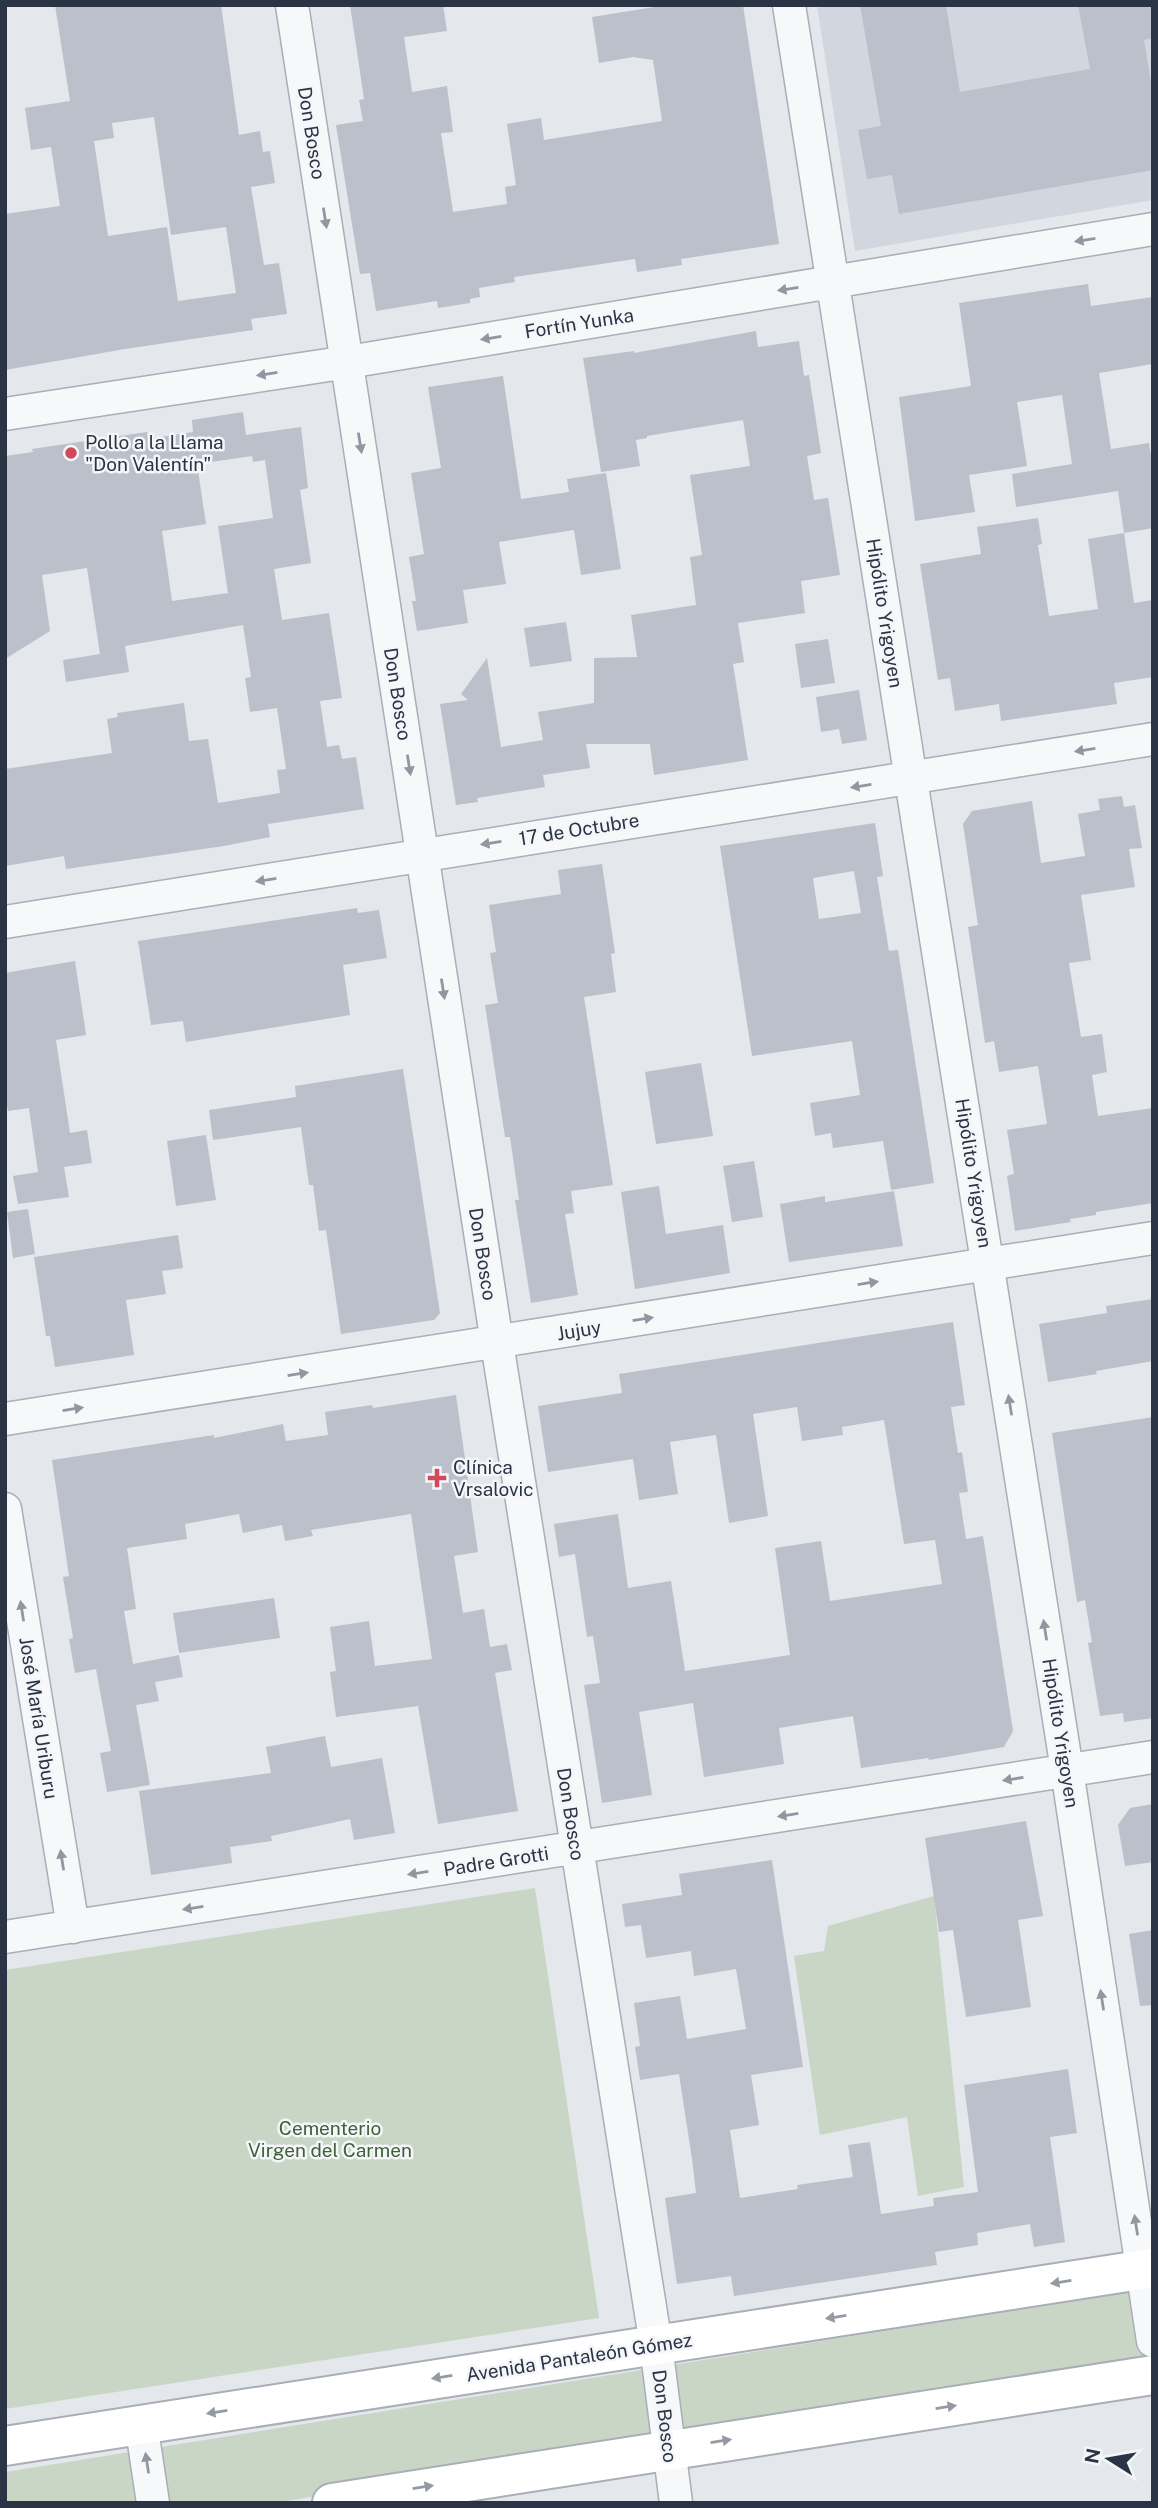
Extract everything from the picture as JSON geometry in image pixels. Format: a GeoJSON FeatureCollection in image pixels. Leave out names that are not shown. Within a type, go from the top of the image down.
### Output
{"type":"FeatureCollection","features":[{"type":"Feature","properties":{"kind":"main road","name":"Avenida Pantaleón Gómez"},"geometry":{"type":"LineString","coordinates":[[5,2446],[1147,2269]]}},
{"type":"Feature","properties":{"kind":"main road"},"geometry":{"type":"LineString","coordinates":[[332,2503],[1153,2375]]}},
{"type":"Feature","properties":{"kind":"street","name":"Don Bosco"},"geometry":{"type":"LineString","coordinates":[[292,5],[497,1343],[656,2345],[676,2503]]}},
{"type":"Feature","properties":{"kind":"street","name":"Hipólito Yrigoyen"},"geometry":{"type":"LineString","coordinates":[[789,5],[1147,2269],[1153,2341]]}},
{"type":"Feature","properties":{"kind":"street","name":"Fortín Yunka"},"geometry":{"type":"LineString","coordinates":[[5,414],[348,362],[1153,229]]}},
{"type":"Feature","properties":{"kind":"street","name":"17 de Octubre"},"geometry":{"type":"LineString","coordinates":[[5,922],[1153,739]]}},
{"type":"Feature","properties":{"kind":"street","name":"Jujuy"},"geometry":{"type":"LineString","coordinates":[[5,1419],[1153,1238]]}},
{"type":"Feature","properties":{"kind":"street","name":"José María Uriburu"},"geometry":{"type":"LineString","coordinates":[[5,1509],[73,1927]]}},
{"type":"Feature","properties":{"kind":"street","name":"Padre Grotti"},"geometry":{"type":"LineString","coordinates":[[5,1937],[1153,1757]]}},
{"type":"Feature","properties":{"kind":"street"},"geometry":{"type":"LineString","coordinates":[[141,2423],[153,2503]]}},
{"type":"Feature","properties":{"kind":"shaded area"},"geometry":{"type":"Polygon","coordinates":[[[817,5],[1153,5],[1153,200],[855,251],[817,5]]]}},
{"type":"Feature","properties":{"kind":"green space","name":"Cementerio Virgen del Carmen"},"geometry":{"type":"Polygon","coordinates":[[[535,1888],[599,2318],[5,2409],[5,1970],[535,1888]]]}},
{"type":"Feature","properties":{"kind":"green space"},"geometry":{"type":"Polygon","coordinates":[[[934,1896],[964,2187],[918,2196],[907,2117],[820,2135],[794,1956],[824,1951],[828,1926],[934,1896]]]}},
{"type":"Feature","properties":{"kind":"green space"},"geometry":{"type":"Polygon","coordinates":[[[1153,2288],[1153,2360],[274,2503],[5,2503],[5,2472],[1153,2288]]]}},
{"type":"Feature","properties":{"kind":"building"},"geometry":{"type":"Polygon","coordinates":[[[55,5],[221,5],[239,135],[260,131],[263,152],[270,151],[275,183],[251,187],[264,265],[279,263],[287,314],[251,319],[253,330],[5,370],[5,214],[60,206],[51,147],[31,150],[25,108],[70,101],[55,5]],[[154,117],[112,123],[114,138],[94,141],[108,236],[167,227],[178,301],[236,293],[226,227],[171,235],[154,117]]]}},
{"type":"Feature","properties":{"kind":"building"},"geometry":{"type":"Polygon","coordinates":[[[350,5],[443,5],[447,31],[404,37],[412,92],[447,86],[453,132],[441,133],[453,212],[507,204],[505,187],[516,185],[507,124],[541,118],[544,140],[662,121],[653,60],[633,57],[599,63],[592,17],[667,5],[743,5],[779,244],[681,259],[682,265],[637,272],[635,259],[514,277],[515,282],[479,288],[480,297],[470,299],[470,303],[438,308],[437,301],[376,311],[370,273],[360,274],[336,125],[363,121],[359,100],[364,99],[350,5]]]}},
{"type":"Feature","properties":{"kind":"building"},"geometry":{"type":"Polygon","coordinates":[[[860,5],[946,5],[960,92],[1090,69],[1078,5],[1153,5],[1153,38],[1144,40],[1153,94],[1153,170],[899,214],[892,175],[867,179],[858,130],[881,126],[860,5]]]}},
{"type":"Feature","properties":{"kind":"building"},"geometry":{"type":"Polygon","coordinates":[[[1088,284],[1091,306],[1153,297],[1153,364],[1099,373],[1111,449],[1149,443],[1153,469],[1153,528],[1124,533],[1118,491],[1016,507],[1012,474],[1072,464],[1062,395],[1017,402],[1027,466],[969,475],[975,512],[915,521],[899,397],[971,386],[959,303],[1088,284]]]}},
{"type":"Feature","properties":{"kind":"building"},"geometry":{"type":"Polygon","coordinates":[[[756,331],[758,347],[799,341],[804,376],[809,375],[821,453],[807,456],[814,500],[828,498],[840,575],[801,581],[805,613],[738,623],[744,662],[733,664],[748,760],[654,775],[650,744],[586,744],[590,768],[543,775],[545,787],[477,798],[478,802],[456,805],[440,704],[468,700],[461,694],[487,658],[501,747],[543,740],[538,712],[594,703],[594,658],[637,657],[631,615],[696,605],[690,557],[702,555],[690,475],[750,466],[743,420],[636,440],[640,466],[601,472],[583,358],[634,353],[756,331]]]}},
{"type":"Feature","properties":{"kind":"building"},"geometry":{"type":"Polygon","coordinates":[[[503,376],[521,499],[569,492],[567,479],[606,473],[621,569],[581,575],[574,530],[499,542],[506,584],[463,590],[468,623],[417,631],[412,601],[416,601],[409,557],[424,554],[411,473],[441,468],[428,387],[503,376]]]}},
{"type":"Feature","properties":{"kind":"building"},"geometry":{"type":"Polygon","coordinates":[[[243,412],[246,435],[301,427],[308,488],[300,490],[311,563],[274,569],[282,620],[329,613],[342,698],[320,701],[327,747],[339,745],[342,759],[356,757],[364,809],[268,824],[270,837],[224,846],[66,869],[64,856],[5,866],[5,769],[112,753],[107,719],[118,717],[117,713],[184,703],[189,741],[208,739],[218,803],[280,793],[277,770],[286,769],[277,708],[250,712],[245,678],[251,677],[243,625],[125,646],[129,672],[66,682],[63,660],[100,654],[87,568],[42,575],[50,631],[5,659],[5,456],[33,452],[32,449],[147,432],[148,439],[193,432],[192,420],[243,412]],[[252,456],[197,464],[206,524],[162,531],[172,601],[228,593],[218,526],[273,518],[265,460],[253,462],[252,456]]]}},
{"type":"Feature","properties":{"kind":"building"},"geometry":{"type":"Polygon","coordinates":[[[1038,518],[1042,544],[1038,545],[1049,616],[1098,609],[1088,539],[1124,533],[1134,603],[1153,600],[1153,677],[1114,683],[1117,704],[1001,721],[999,704],[955,711],[950,678],[938,680],[920,564],[981,554],[977,527],[1038,518]]]}},
{"type":"Feature","properties":{"kind":"building"},"geometry":{"type":"Polygon","coordinates":[[[566,622],[572,661],[530,667],[524,628],[566,622]]]}},
{"type":"Feature","properties":{"kind":"building"},"geometry":{"type":"Polygon","coordinates":[[[828,639],[835,683],[801,688],[795,644],[828,639]]]}},
{"type":"Feature","properties":{"kind":"building"},"geometry":{"type":"Polygon","coordinates":[[[859,690],[867,740],[842,744],[839,729],[821,732],[816,697],[859,690]]]}},
{"type":"Feature","properties":{"kind":"building"},"geometry":{"type":"Polygon","coordinates":[[[1122,796],[1124,807],[1135,805],[1142,848],[1129,849],[1135,887],[1081,895],[1091,960],[1069,963],[1081,1037],[1102,1034],[1107,1072],[1092,1075],[1098,1116],[1153,1108],[1153,1203],[1096,1212],[1096,1215],[1070,1219],[1071,1222],[1015,1231],[1007,1176],[1014,1174],[1007,1130],[1047,1124],[1038,1066],[999,1072],[994,1041],[985,1043],[968,927],[978,925],[963,824],[972,811],[1032,801],[1041,863],[1085,856],[1078,814],[1100,810],[1098,799],[1122,796]]]}},
{"type":"Feature","properties":{"kind":"building"},"geometry":{"type":"Polygon","coordinates":[[[875,823],[883,876],[877,877],[889,951],[898,950],[934,1183],[891,1190],[883,1141],[833,1148],[831,1133],[815,1136],[810,1103],[860,1095],[852,1041],[752,1056],[720,846],[875,823]],[[854,871],[813,878],[819,919],[861,913],[854,871]]]}},
{"type":"Feature","properties":{"kind":"building"},"geometry":{"type":"Polygon","coordinates":[[[602,864],[615,953],[611,954],[616,992],[584,997],[613,1185],[571,1191],[574,1213],[565,1214],[578,1295],[531,1303],[515,1200],[519,1200],[510,1137],[505,1137],[485,1005],[498,1003],[490,953],[496,952],[489,905],[561,894],[558,870],[602,864]]]}},
{"type":"Feature","properties":{"kind":"building"},"geometry":{"type":"Polygon","coordinates":[[[357,908],[358,913],[379,910],[387,958],[343,965],[350,1015],[186,1042],[183,1021],[151,1025],[138,941],[357,908]]]}},
{"type":"Feature","properties":{"kind":"building"},"geometry":{"type":"Polygon","coordinates":[[[75,961],[86,1035],[56,1040],[70,1133],[87,1130],[92,1163],[64,1167],[69,1197],[18,1204],[13,1176],[38,1172],[29,1108],[8,1111],[5,1096],[5,973],[75,961]]]}},
{"type":"Feature","properties":{"kind":"building"},"geometry":{"type":"Polygon","coordinates":[[[701,1063],[713,1136],[656,1144],[645,1072],[701,1063]]]}},
{"type":"Feature","properties":{"kind":"building"},"geometry":{"type":"Polygon","coordinates":[[[403,1069],[440,1313],[434,1320],[341,1334],[326,1230],[319,1231],[301,1127],[213,1140],[209,1110],[296,1097],[295,1086],[403,1069]]]}},
{"type":"Feature","properties":{"kind":"building"},"geometry":{"type":"Polygon","coordinates":[[[206,1135],[216,1200],[176,1206],[167,1141],[206,1135]]]}},
{"type":"Feature","properties":{"kind":"building"},"geometry":{"type":"Polygon","coordinates":[[[754,1161],[763,1217],[732,1222],[723,1166],[754,1161]]]}},
{"type":"Feature","properties":{"kind":"building"},"geometry":{"type":"Polygon","coordinates":[[[659,1186],[666,1234],[723,1225],[730,1273],[635,1289],[621,1192],[659,1186]]]}},
{"type":"Feature","properties":{"kind":"building"},"geometry":{"type":"Polygon","coordinates":[[[894,1191],[903,1246],[789,1262],[780,1204],[825,1196],[825,1202],[894,1191]]]}},
{"type":"Feature","properties":{"kind":"building"},"geometry":{"type":"Polygon","coordinates":[[[28,1209],[35,1254],[13,1258],[7,1212],[28,1209]]]}},
{"type":"Feature","properties":{"kind":"building"},"geometry":{"type":"Polygon","coordinates":[[[178,1235],[183,1268],[162,1271],[166,1294],[126,1300],[134,1355],[55,1367],[50,1336],[46,1336],[34,1257],[178,1235]]]}},
{"type":"Feature","properties":{"kind":"building"},"geometry":{"type":"Polygon","coordinates":[[[1153,1299],[1153,1361],[1048,1382],[1039,1324],[1107,1313],[1106,1306],[1153,1299]]]}},
{"type":"Feature","properties":{"kind":"building"},"geometry":{"type":"Polygon","coordinates":[[[953,1322],[965,1405],[951,1407],[958,1453],[962,1452],[968,1492],[959,1493],[966,1539],[983,1536],[1013,1731],[1004,1747],[861,1768],[853,1716],[779,1728],[784,1764],[704,1777],[693,1703],[639,1712],[652,1795],[602,1803],[584,1685],[600,1683],[593,1636],[587,1637],[575,1554],[559,1557],[554,1524],[618,1514],[628,1588],[671,1581],[685,1671],[790,1655],[775,1548],[821,1541],[830,1601],[942,1584],[935,1540],[904,1544],[884,1420],[842,1427],[843,1435],[802,1441],[797,1407],[753,1414],[768,1516],[729,1523],[716,1435],[670,1442],[678,1494],[639,1500],[633,1459],[548,1472],[538,1406],[622,1393],[619,1374],[953,1322]]]}},
{"type":"Feature","properties":{"kind":"building"},"geometry":{"type":"Polygon","coordinates":[[[456,1395],[478,1552],[454,1556],[463,1613],[484,1609],[490,1647],[507,1644],[512,1670],[495,1673],[518,1811],[438,1824],[418,1706],[336,1717],[330,1672],[336,1671],[330,1627],[369,1621],[375,1666],[432,1659],[411,1514],[311,1530],[313,1536],[285,1541],[282,1525],[243,1533],[239,1514],[185,1524],[187,1539],[127,1548],[136,1609],[124,1611],[133,1664],[179,1655],[183,1677],[155,1682],[159,1701],[136,1705],[150,1785],[107,1792],[100,1753],[111,1751],[96,1669],[75,1673],[69,1639],[73,1638],[63,1577],[69,1576],[52,1460],[214,1435],[214,1438],[283,1424],[286,1441],[328,1435],[325,1412],[372,1405],[373,1408],[456,1395]]]}},
{"type":"Feature","properties":{"kind":"building"},"geometry":{"type":"Polygon","coordinates":[[[1153,1417],[1153,1718],[1124,1722],[1123,1713],[1100,1716],[1088,1643],[1092,1642],[1085,1600],[1077,1602],[1052,1433],[1153,1417]]]}},
{"type":"Feature","properties":{"kind":"building"},"geometry":{"type":"Polygon","coordinates":[[[274,1598],[280,1638],[179,1653],[173,1613],[274,1598]]]}},
{"type":"Feature","properties":{"kind":"building"},"geometry":{"type":"Polygon","coordinates":[[[325,1736],[331,1767],[382,1758],[395,1833],[354,1840],[350,1819],[271,1836],[272,1841],[230,1847],[232,1863],[151,1875],[139,1791],[271,1773],[266,1747],[325,1736]]]}},
{"type":"Feature","properties":{"kind":"building"},"geometry":{"type":"Polygon","coordinates":[[[1153,1804],[1153,1862],[1125,1866],[1118,1825],[1130,1808],[1153,1804]]]}},
{"type":"Feature","properties":{"kind":"building"},"geometry":{"type":"Polygon","coordinates":[[[1026,1821],[1043,1916],[1018,1920],[1031,2007],[966,2017],[953,1930],[939,1932],[925,1838],[1026,1821]]]}},
{"type":"Feature","properties":{"kind":"building"},"geometry":{"type":"Polygon","coordinates":[[[772,1860],[803,2067],[751,2075],[759,2125],[730,2130],[740,2198],[798,2189],[797,2185],[853,2177],[848,2145],[870,2142],[881,2214],[934,2206],[933,2198],[978,2192],[964,2085],[1068,2069],[1077,2133],[1050,2137],[1065,2242],[1034,2247],[1030,2224],[977,2233],[978,2245],[935,2252],[937,2265],[734,2296],[731,2276],[677,2284],[665,2198],[696,2193],[679,2074],[640,2080],[635,2047],[640,2046],[634,2003],[680,1996],[687,2039],[746,2029],[736,1969],[694,1976],[691,1951],[646,1958],[641,1925],[625,1927],[622,1904],[682,1895],[679,1874],[772,1860]]]}},
{"type":"Feature","properties":{"kind":"building"},"geometry":{"type":"Polygon","coordinates":[[[1153,1930],[1153,2005],[1140,2006],[1129,1934],[1153,1930]]]}},
{"type":"Feature","properties":{"kind":"place","name":"Pollo a la Llama \"Don Valentín\""},"geometry":{"type":"Point","coordinates":[71,453]}},
{"type":"Feature","properties":{"kind":"place","name":"Clínica Vrsalovic"},"geometry":{"type":"Point","coordinates":[437,1478]}}]}
